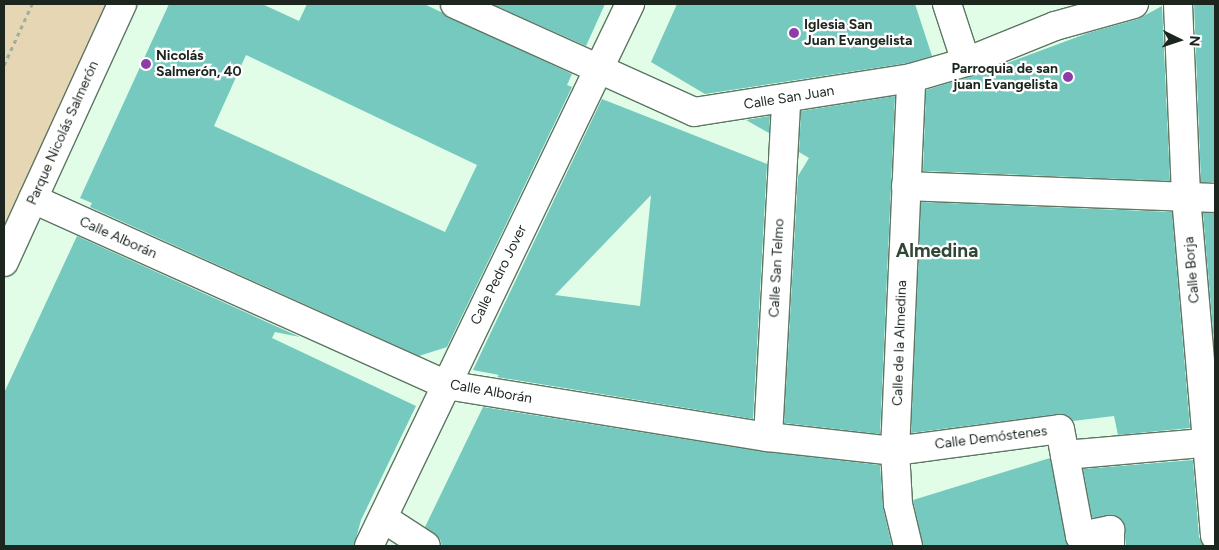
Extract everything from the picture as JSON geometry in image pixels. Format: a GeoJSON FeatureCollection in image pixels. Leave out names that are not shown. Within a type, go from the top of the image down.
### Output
{"type":"FeatureCollection","features":[{"type":"Feature","properties":{"kind":"street","name":"Parque Nicolás Salmerón"},"geometry":{"type":"LineString","coordinates":[[4,262],[122,4]]}},
{"type":"Feature","properties":{"kind":"street","name":"Calle San Juan"},"geometry":{"type":"LineString","coordinates":[[455,4],[694,112],[786,100],[911,78],[966,62],[1055,26],[1134,4]]}},
{"type":"Feature","properties":{"kind":"street","name":"Calle Pedro Jover"},"geometry":{"type":"LineString","coordinates":[[369,546],[630,4]]}},
{"type":"Feature","properties":{"kind":"street"},"geometry":{"type":"LineString","coordinates":[[947,4],[966,62]]}},
{"type":"Feature","properties":{"kind":"street","name":"Calle Borja"},"geometry":{"type":"LineString","coordinates":[[1178,4],[1186,196],[1206,334],[1215,521]]}},
{"type":"Feature","properties":{"kind":"street","name":"Calle de la Almedina"},"geometry":{"type":"LineString","coordinates":[[908,546],[898,504],[895,450],[911,78]]}},
{"type":"Feature","properties":{"kind":"street","name":"Calle San Telmo"},"geometry":{"type":"LineString","coordinates":[[768,437],[786,100]]}},
{"type":"Feature","properties":{"kind":"street"},"geometry":{"type":"LineString","coordinates":[[906,186],[1215,198]]}},
{"type":"Feature","properties":{"kind":"street","name":"Calle Alborán"},"geometry":{"type":"LineString","coordinates":[[33,199],[446,386],[768,437],[895,450]]}},
{"type":"Feature","properties":{"kind":"street","name":"Calle Demóstenes"},"geometry":{"type":"LineString","coordinates":[[895,450],[1060,429],[1065,455]]}},
{"type":"Feature","properties":{"kind":"street"},"geometry":{"type":"LineString","coordinates":[[1110,546],[1110,530],[1080,536],[1065,455],[1212,443]]}},
{"type":"Feature","properties":{"kind":"street"},"geometry":{"type":"LineString","coordinates":[[383,518],[426,546]]}},
{"type":"Feature","properties":{"kind":"path"},"geometry":{"type":"LineString","coordinates":[[4,65],[32,4]]}},
{"type":"Feature","properties":{"kind":"shaded area"},"geometry":{"type":"Polygon","coordinates":[[[4,4],[110,4],[4,232],[4,4]]]}},
{"type":"Feature","properties":{"kind":"building"},"geometry":{"type":"Polygon","coordinates":[[[169,4],[262,4],[299,21],[307,4],[424,4],[572,74],[567,85],[572,87],[447,347],[419,356],[90,207],[92,203],[80,198],[169,4]],[[246,55],[214,126],[445,232],[477,165],[246,55]]]}},
{"type":"Feature","properties":{"kind":"building"},"geometry":{"type":"Polygon","coordinates":[[[492,4],[605,4],[586,46],[492,4]]]}},
{"type":"Feature","properties":{"kind":"building","name":"Iglesia San Juan Evangelista"},"geometry":{"type":"Polygon","coordinates":[[[677,4],[915,4],[932,56],[908,63],[705,94],[651,62],[677,4]]]}},
{"type":"Feature","properties":{"kind":"building"},"geometry":{"type":"Polygon","coordinates":[[[1194,4],[1215,4],[1215,182],[1201,182],[1194,4]]]}},
{"type":"Feature","properties":{"kind":"building"},"geometry":{"type":"Polygon","coordinates":[[[1162,6],[1170,181],[923,171],[926,90],[972,76],[1088,33],[1138,19],[1162,6]]]}},
{"type":"Feature","properties":{"kind":"building"},"geometry":{"type":"Polygon","coordinates":[[[895,96],[880,434],[784,423],[798,176],[809,158],[799,152],[801,111],[895,96]]]}},
{"type":"Feature","properties":{"kind":"building"},"geometry":{"type":"Polygon","coordinates":[[[602,99],[767,164],[753,419],[497,377],[499,375],[473,370],[602,99]],[[651,195],[555,295],[640,306],[651,195]]]}},
{"type":"Feature","properties":{"kind":"building"},"geometry":{"type":"Polygon","coordinates":[[[770,116],[769,133],[746,120],[770,116]]]}},
{"type":"Feature","properties":{"kind":"building"},"geometry":{"type":"Polygon","coordinates":[[[921,202],[1172,212],[1190,428],[1118,435],[1114,416],[1073,421],[1066,415],[1058,414],[911,433],[921,202]]]}},
{"type":"Feature","properties":{"kind":"building"},"geometry":{"type":"Polygon","coordinates":[[[1203,213],[1215,213],[1215,356],[1203,213]]]}},
{"type":"Feature","properties":{"kind":"building"},"geometry":{"type":"Polygon","coordinates":[[[77,236],[300,337],[275,332],[272,338],[416,406],[361,520],[354,546],[4,546],[4,393],[77,236]]]}},
{"type":"Feature","properties":{"kind":"building"},"geometry":{"type":"Polygon","coordinates":[[[483,407],[766,452],[880,465],[883,507],[892,546],[442,546],[440,539],[425,527],[483,407]]]}},
{"type":"Feature","properties":{"kind":"building"},"geometry":{"type":"Polygon","coordinates":[[[1050,458],[1068,546],[923,546],[913,500],[1050,458]]]}},
{"type":"Feature","properties":{"kind":"building"},"geometry":{"type":"Polygon","coordinates":[[[1193,460],[1199,537],[1204,546],[1126,546],[1123,521],[1115,515],[1092,518],[1083,469],[1193,460]]]}},
{"type":"Feature","properties":{"kind":"place","name":"Iglesia San Juan Evangelista"},"geometry":{"type":"Point","coordinates":[794,33]}},
{"type":"Feature","properties":{"kind":"place","name":"Nicolás Salmerón, 40"},"geometry":{"type":"Point","coordinates":[146,64]}},
{"type":"Feature","properties":{"kind":"place","name":"Parroquia de san juan Evangelista"},"geometry":{"type":"Point","coordinates":[1068,77]}},
{"type":"Feature","properties":{"kind":"district","name":"Almedina"},"geometry":{"type":"Point","coordinates":[937,251]}}]}
